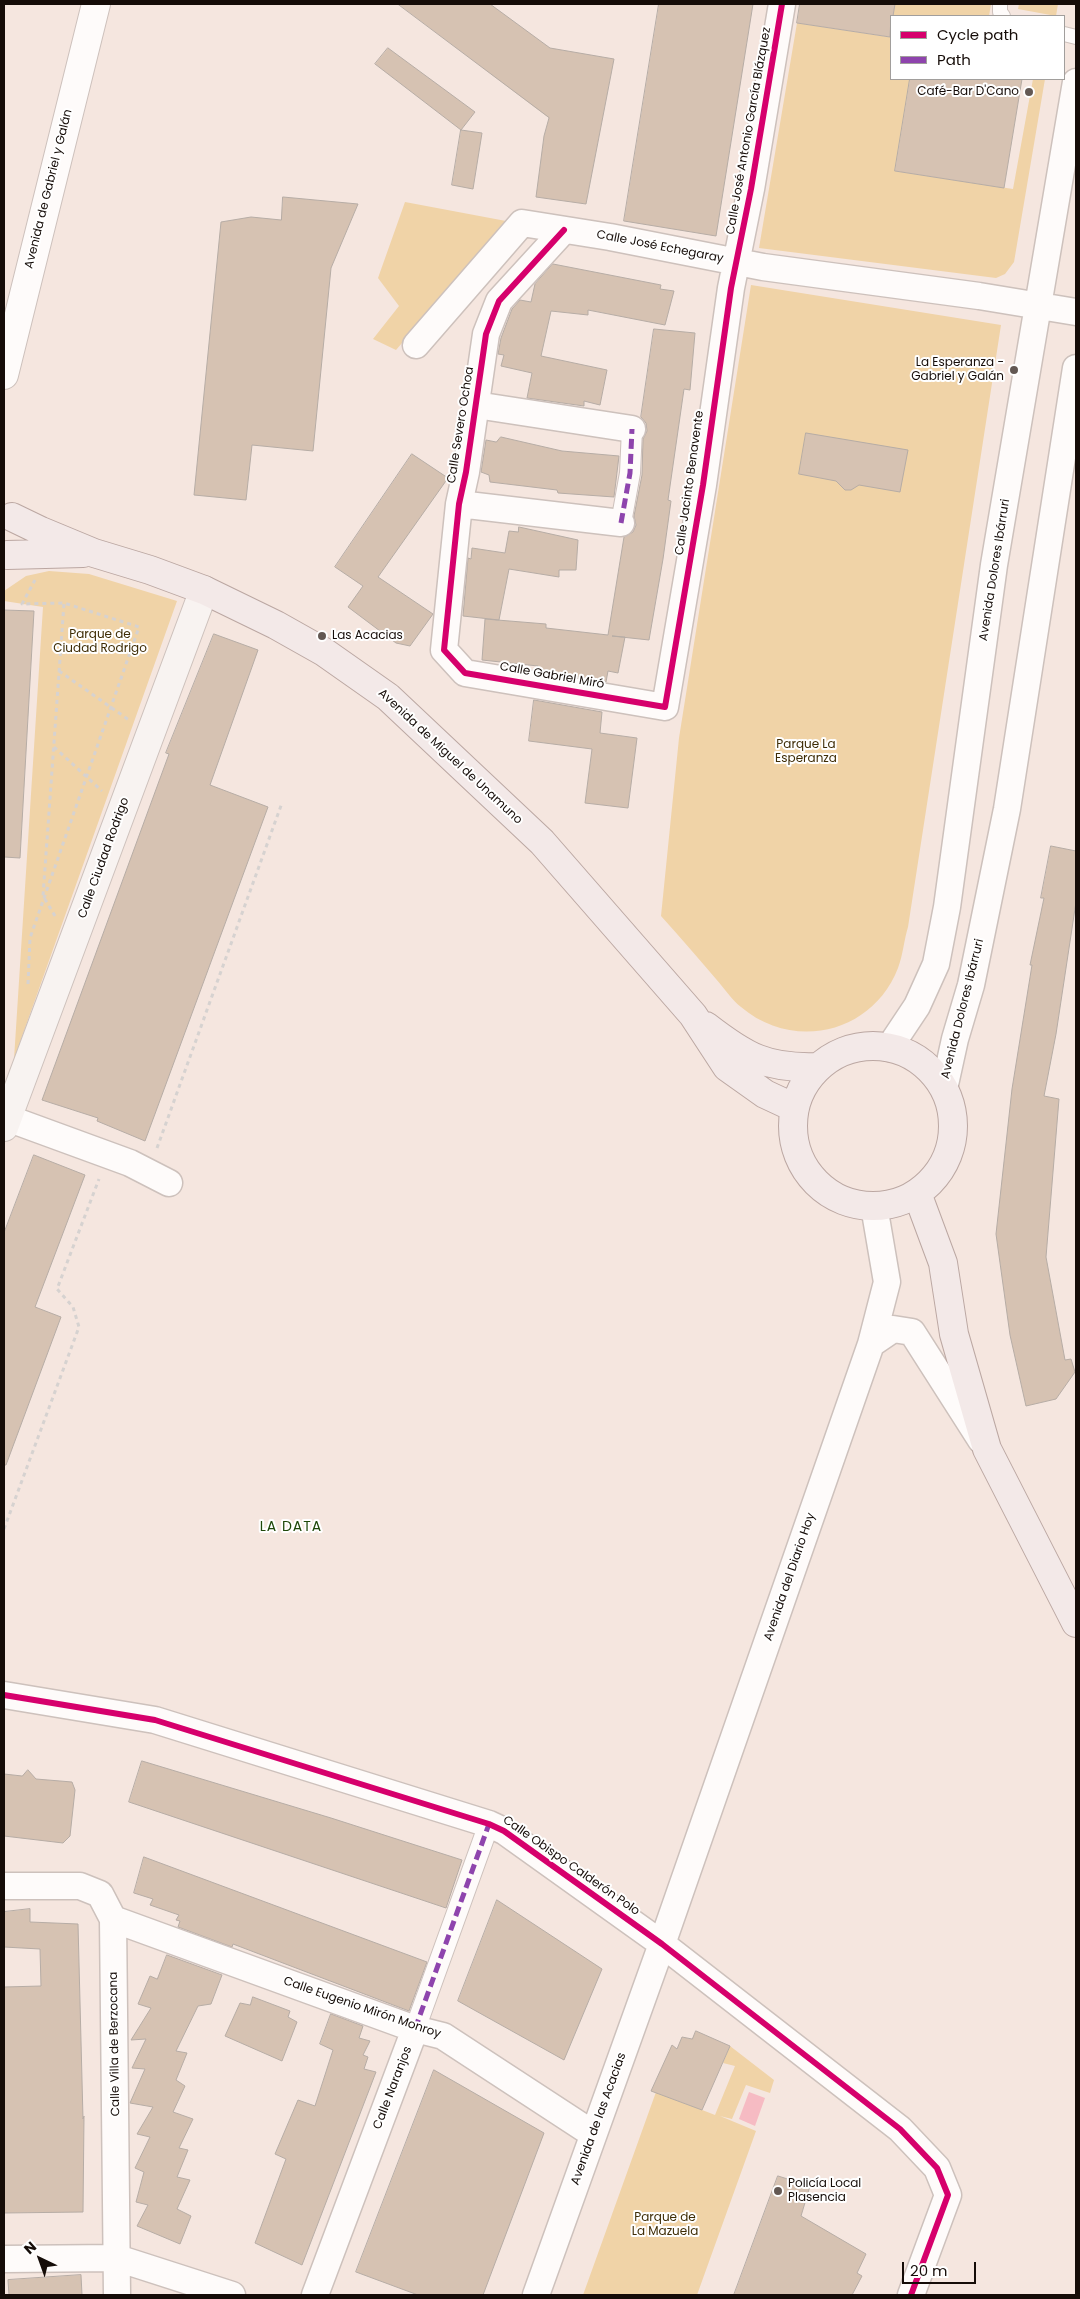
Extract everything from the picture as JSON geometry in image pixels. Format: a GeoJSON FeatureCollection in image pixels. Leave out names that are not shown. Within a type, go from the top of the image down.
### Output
{"type":"FeatureCollection","features":[{"type":"Feature","properties":{"kind":"main road"},"geometry":{"type":"LineString","coordinates":[[6,557],[13,543],[15,530],[8,510]]}},
{"type":"Feature","properties":{"kind":"main road","name":"Avenida de Miguel de Unamuno"},"geometry":{"type":"LineString","coordinates":[[8,510],[41,532],[94,553],[204,590],[276,625],[308,643],[388,697],[542,842],[693,1015],[727,1067],[765,1094],[794,1108]]}},
{"type":"Feature","properties":{"kind":"main road","name":"Avenida de Miguel de Unamuno"},"geometry":{"type":"LineString","coordinates":[[6,557],[94,553]]}},
{"type":"Feature","properties":{"kind":"main road","name":"Calle Ciudad Rodrigo"},"geometry":{"type":"LineString","coordinates":[[5,1123],[204,590]]}},
{"type":"Feature","properties":{"kind":"main road","name":"Avenida de Miguel de Unamuno"},"geometry":{"type":"LineString","coordinates":[[693,1015],[722,1038],[752,1058],[790,1068],[818,1067]]}},
{"type":"Feature","properties":{"kind":"main road"},"geometry":{"type":"LineString","coordinates":[[864,1046],[889,1048],[911,1056],[930,1070],[944,1089],[951,1112],[952,1134],[946,1157],[934,1177],[916,1193],[896,1202],[874,1206],[850,1203],[828,1193],[810,1177],[798,1156],[794,1140],[794,1108],[803,1086],[818,1067],[839,1053],[864,1046]]}},
{"type":"Feature","properties":{"kind":"main road"},"geometry":{"type":"LineString","coordinates":[[916,1193],[943,1263],[954,1334],[987,1449],[1076,1623]]}},
{"type":"Feature","properties":{"kind":"street","name":"Avenida de Gabriel y Galán"},"geometry":{"type":"LineString","coordinates":[[4,375],[96,4]]}},
{"type":"Feature","properties":{"kind":"street","name":"Calle José Antonio García Blázquez"},"geometry":{"type":"LineString","coordinates":[[737,262],[782,4]]}},
{"type":"Feature","properties":{"kind":"street","name":"Avenida Dolores Ibárruri"},"geometry":{"type":"LineString","coordinates":[[889,1048],[916,1006],[936,964],[946,916],[994,565],[1076,82]]}},
{"type":"Feature","properties":{"kind":"street","name":"Calle José Echegaray"},"geometry":{"type":"LineString","coordinates":[[416,345],[522,223],[763,267],[1038,305],[1076,312]]}},
{"type":"Feature","properties":{"kind":"street","name":"Calle Severo Ochoa"},"geometry":{"type":"LineString","coordinates":[[444,650],[459,504],[486,334],[499,301],[564,230]]}},
{"type":"Feature","properties":{"kind":"street","name":"Calle Jacinto Benavente"},"geometry":{"type":"LineString","coordinates":[[665,707],[703,485],[731,288],[737,262]]}},
{"type":"Feature","properties":{"kind":"street","name":"Avenida Dolores Ibárruri"},"geometry":{"type":"LineString","coordinates":[[944,1089],[955,1039],[972,985],[1006,810],[1076,368]]}},
{"type":"Feature","properties":{"kind":"street"},"geometry":{"type":"LineString","coordinates":[[459,504],[621,523],[630,473],[632,429],[476,405]]}},
{"type":"Feature","properties":{"kind":"street","name":"Calle Gabriel Miró"},"geometry":{"type":"LineString","coordinates":[[444,650],[465,673],[665,707]]}},
{"type":"Feature","properties":{"kind":"street"},"geometry":{"type":"LineString","coordinates":[[5,1123],[108,1155],[159,1177]]}},
{"type":"Feature","properties":{"kind":"street","name":"Avenida del Diario Hoy"},"geometry":{"type":"LineString","coordinates":[[662,1944],[871,1344],[887,1282],[874,1206]]}},
{"type":"Feature","properties":{"kind":"street"},"geometry":{"type":"LineString","coordinates":[[871,1344],[894,1329],[912,1332],[987,1449]]}},
{"type":"Feature","properties":{"kind":"street","name":"Calle Obispo Calderón Polo"},"geometry":{"type":"LineString","coordinates":[[4,1695],[154,1720],[489,1824],[504,1832],[662,1944],[900,2129],[937,2168],[948,2195],[911,2295]]}},
{"type":"Feature","properties":{"kind":"street","name":"Calle Naranjos"},"geometry":{"type":"LineString","coordinates":[[315,2295],[415,2029],[489,1824]]}},
{"type":"Feature","properties":{"kind":"street","name":"Calle Villa de Berzocana"},"geometry":{"type":"LineString","coordinates":[[4,1886],[80,1886],[100,1894],[113,1919],[117,2295]]}},
{"type":"Feature","properties":{"kind":"street","name":"Calle Eugenio Mirón Monroy"},"geometry":{"type":"LineString","coordinates":[[113,1919],[415,2029],[444,2036],[593,2134]]}},
{"type":"Feature","properties":{"kind":"street","name":"Avenida de las Acacias"},"geometry":{"type":"LineString","coordinates":[[536,2295],[662,1944]]}},
{"type":"Feature","properties":{"kind":"street"},"geometry":{"type":"LineString","coordinates":[[4,2260],[117,2258],[232,2295]]}},
{"type":"Feature","properties":{"kind":"path"},"geometry":{"type":"LineString","coordinates":[[28,986],[30,938],[43,896],[139,627],[64,603],[22,604],[38,573]]}},
{"type":"Feature","properties":{"kind":"path"},"geometry":{"type":"LineString","coordinates":[[57,920],[43,896],[64,603]]}},
{"type":"Feature","properties":{"kind":"path"},"geometry":{"type":"LineString","coordinates":[[59,670],[134,723]]}},
{"type":"Feature","properties":{"kind":"path"},"geometry":{"type":"LineString","coordinates":[[54,747],[108,796]]}},
{"type":"Feature","properties":{"kind":"path"},"geometry":{"type":"LineString","coordinates":[[159,1177],[282,803]]}},
{"type":"Feature","properties":{"kind":"path"},"geometry":{"type":"LineString","coordinates":[[4,1529],[78,1327],[73,1307],[56,1289],[108,1155]]}},
{"type":"Feature","properties":{"kind":"green space"},"geometry":{"type":"Polygon","coordinates":[[[895,4],[991,4],[989,15],[893,15],[895,4]]]}},
{"type":"Feature","properties":{"kind":"green space"},"geometry":{"type":"Polygon","coordinates":[[[1019,4],[1058,4],[1056,15],[1018,9],[1019,4]]]}},
{"type":"Feature","properties":{"kind":"green space"},"geometry":{"type":"Polygon","coordinates":[[[797,23],[889,37],[890,32],[890,80],[910,80],[895,171],[1013,189],[1033,80],[1045,80],[1014,262],[1005,274],[996,278],[759,248],[797,23]]]}},
{"type":"Feature","properties":{"kind":"green space"},"geometry":{"type":"Polygon","coordinates":[[[405,202],[506,221],[396,350],[373,339],[399,306],[378,278],[405,202]]]}},
{"type":"Feature","properties":{"kind":"green space","name":"Parque La Esperanza"},"geometry":{"type":"Polygon","coordinates":[[[751,285],[1001,325],[908,927],[901,958],[898,968],[886,990],[870,1008],[851,1021],[830,1029],[807,1032],[784,1029],[762,1021],[741,1007],[661,916],[679,738],[751,285]]]}},
{"type":"Feature","properties":{"kind":"green space","name":"Parque de Ciudad Rodrigo"},"geometry":{"type":"Polygon","coordinates":[[[49,571],[89,574],[177,601],[14,1059],[43,607],[4,601],[4,591],[26,576],[49,571]]]}},
{"type":"Feature","properties":{"kind":"green space","name":"Parque de La Mazuela"},"geometry":{"type":"Polygon","coordinates":[[[730,2046],[774,2080],[770,2093],[746,2085],[732,2119],[720,2116],[756,2131],[697,2295],[583,2295],[656,2092],[715,2115],[735,2066],[723,2063],[730,2046]]]}},
{"type":"Feature","properties":{"kind":"shaded area"},"geometry":{"type":"Polygon","coordinates":[[[749,2092],[765,2098],[755,2126],[739,2119],[749,2092]]]}},
{"type":"Feature","properties":{"kind":"building"},"geometry":{"type":"Polygon","coordinates":[[[398,4],[490,4],[550,48],[614,59],[586,204],[536,197],[544,136],[549,118],[398,4]]]}},
{"type":"Feature","properties":{"kind":"building"},"geometry":{"type":"Polygon","coordinates":[[[659,4],[753,4],[716,236],[624,221],[659,4]]]}},
{"type":"Feature","properties":{"kind":"building"},"geometry":{"type":"Polygon","coordinates":[[[800,4],[895,4],[893,15],[890,15],[890,37],[797,23],[800,4]]]}},
{"type":"Feature","properties":{"kind":"building"},"geometry":{"type":"Polygon","coordinates":[[[388,48],[475,112],[461,130],[375,64],[388,48]]]}},
{"type":"Feature","properties":{"kind":"building"},"geometry":{"type":"Polygon","coordinates":[[[910,80],[1022,80],[1004,188],[895,171],[910,80]]]}},
{"type":"Feature","properties":{"kind":"building"},"geometry":{"type":"Polygon","coordinates":[[[461,130],[482,133],[473,189],[452,185],[461,130]]]}},
{"type":"Feature","properties":{"kind":"building"},"geometry":{"type":"Polygon","coordinates":[[[283,197],[358,204],[331,268],[313,451],[252,445],[246,500],[194,495],[221,222],[251,217],[281,220],[283,197]]]}},
{"type":"Feature","properties":{"kind":"building"},"geometry":{"type":"Polygon","coordinates":[[[553,264],[661,285],[660,289],[674,291],[665,325],[588,310],[588,315],[551,311],[541,356],[607,370],[600,405],[584,401],[584,406],[527,398],[532,373],[501,366],[504,355],[498,354],[501,338],[512,309],[520,300],[531,302],[535,284],[553,264]]]}},
{"type":"Feature","properties":{"kind":"building"},"geometry":{"type":"Polygon","coordinates":[[[654,329],[695,333],[690,390],[684,389],[668,500],[671,501],[663,559],[649,640],[625,637],[618,673],[608,671],[606,682],[538,670],[538,666],[482,660],[485,619],[546,624],[546,628],[608,635],[624,537],[633,532],[636,525],[634,516],[642,475],[643,439],[647,431],[646,423],[641,417],[654,329]]]}},
{"type":"Feature","properties":{"kind":"building"},"geometry":{"type":"Polygon","coordinates":[[[806,433],[908,450],[900,492],[859,485],[851,490],[845,490],[836,481],[799,474],[806,433]]]}},
{"type":"Feature","properties":{"kind":"building"},"geometry":{"type":"Polygon","coordinates":[[[501,437],[562,451],[619,456],[614,497],[558,493],[557,490],[490,482],[489,475],[481,472],[486,440],[496,442],[501,437]]]}},
{"type":"Feature","properties":{"kind":"building"},"geometry":{"type":"Polygon","coordinates":[[[412,454],[448,478],[378,577],[433,614],[410,646],[396,643],[348,607],[363,586],[335,567],[412,454]]]}},
{"type":"Feature","properties":{"kind":"building"},"geometry":{"type":"Polygon","coordinates":[[[519,527],[578,540],[576,570],[559,570],[559,577],[509,569],[499,620],[463,616],[468,558],[471,559],[472,548],[505,553],[509,531],[518,532],[519,527]]]}},
{"type":"Feature","properties":{"kind":"building"},"geometry":{"type":"Polygon","coordinates":[[[4,610],[34,611],[20,858],[4,857],[4,610]]]}},
{"type":"Feature","properties":{"kind":"building"},"geometry":{"type":"Polygon","coordinates":[[[214,634],[258,650],[210,785],[268,807],[145,1141],[97,1121],[98,1118],[42,1100],[169,754],[166,753],[214,634]]]}},
{"type":"Feature","properties":{"kind":"building"},"geometry":{"type":"Polygon","coordinates":[[[534,700],[602,712],[600,733],[637,738],[628,808],[585,803],[592,749],[529,741],[534,700]]]}},
{"type":"Feature","properties":{"kind":"building"},"geometry":{"type":"Polygon","coordinates":[[[1051,846],[1076,851],[1076,902],[1056,1034],[1044,1096],[1059,1099],[1046,1257],[1065,1360],[1071,1359],[1075,1372],[1056,1399],[1026,1406],[1010,1335],[996,1234],[1012,1089],[1032,965],[1030,965],[1044,898],[1041,898],[1051,846]]]}},
{"type":"Feature","properties":{"kind":"building"},"geometry":{"type":"Polygon","coordinates":[[[34,1155],[85,1175],[35,1307],[61,1317],[6,1465],[4,1465],[4,1233],[34,1155]]]}},
{"type":"Feature","properties":{"kind":"building"},"geometry":{"type":"Polygon","coordinates":[[[142,1761],[462,1860],[446,1908],[129,1802],[142,1761]]]}},
{"type":"Feature","properties":{"kind":"building"},"geometry":{"type":"Polygon","coordinates":[[[28,1770],[36,1779],[72,1782],[75,1790],[70,1836],[63,1843],[4,1836],[4,1774],[22,1776],[28,1770]]]}},
{"type":"Feature","properties":{"kind":"building"},"geometry":{"type":"Polygon","coordinates":[[[144,1857],[427,1962],[409,2011],[233,1944],[232,1947],[178,1927],[180,1921],[176,1920],[179,1915],[150,1905],[153,1899],[134,1893],[144,1857]]]}},
{"type":"Feature","properties":{"kind":"building"},"geometry":{"type":"Polygon","coordinates":[[[497,1900],[602,1969],[564,2060],[458,2001],[497,1900]]]}},
{"type":"Feature","properties":{"kind":"building"},"geometry":{"type":"Polygon","coordinates":[[[30,1909],[30,1922],[78,1924],[83,2119],[84,2116],[83,2212],[4,2213],[4,1987],[41,1986],[40,1949],[4,1947],[4,1912],[30,1909]]]}},
{"type":"Feature","properties":{"kind":"building"},"geometry":{"type":"Polygon","coordinates":[[[167,1955],[222,1975],[211,2004],[198,2006],[176,2051],[187,2053],[176,2080],[185,2086],[173,2112],[193,2119],[179,2148],[188,2150],[177,2177],[190,2180],[177,2209],[191,2216],[180,2244],[137,2226],[148,2205],[136,2202],[144,2172],[135,2168],[150,2137],[137,2134],[153,2107],[130,2103],[145,2069],[132,2068],[146,2039],[131,2040],[151,2008],[138,2004],[150,1976],[157,1979],[167,1955]]]}},
{"type":"Feature","properties":{"kind":"building"},"geometry":{"type":"Polygon","coordinates":[[[253,1997],[290,2011],[288,2017],[297,2022],[282,2061],[225,2036],[240,2003],[250,2005],[253,1997]]]}},
{"type":"Feature","properties":{"kind":"building"},"geometry":{"type":"Polygon","coordinates":[[[331,2014],[363,2026],[359,2038],[370,2041],[363,2055],[368,2057],[364,2069],[376,2072],[302,2265],[255,2243],[286,2159],[275,2154],[298,2100],[315,2106],[333,2050],[320,2044],[331,2014]]]}},
{"type":"Feature","properties":{"kind":"building"},"geometry":{"type":"Polygon","coordinates":[[[696,2031],[730,2046],[702,2110],[651,2091],[672,2045],[677,2049],[682,2037],[692,2039],[696,2031]]]}},
{"type":"Feature","properties":{"kind":"building"},"geometry":{"type":"Polygon","coordinates":[[[434,2070],[544,2133],[483,2295],[418,2295],[356,2272],[434,2070]]]}},
{"type":"Feature","properties":{"kind":"building"},"geometry":{"type":"Polygon","coordinates":[[[778,2176],[810,2186],[801,2216],[866,2254],[857,2273],[862,2276],[852,2295],[734,2295],[778,2176]]]}},
{"type":"Feature","properties":{"kind":"building"},"geometry":{"type":"Polygon","coordinates":[[[81,2275],[82,2295],[9,2295],[8,2280],[81,2275]]]}},
{"type":"Feature","properties":{"kind":"marked path"},"geometry":{"type":"LineString","coordinates":[[621,523],[630,473],[632,429]]}},
{"type":"Feature","properties":{"kind":"marked path"},"geometry":{"type":"LineString","coordinates":[[415,2029],[489,1824]]}},
{"type":"Feature","properties":{"kind":"cycle path"},"geometry":{"type":"LineString","coordinates":[[564,230],[499,301],[486,334],[466,472],[459,504],[444,650],[465,673],[665,707],[703,485],[731,288],[751,189],[782,4]]}},
{"type":"Feature","properties":{"kind":"cycle path"},"geometry":{"type":"LineString","coordinates":[[4,1695],[155,1720],[489,1824],[504,1831],[662,1944],[900,2129],[937,2168],[948,2195],[911,2295]]}},
{"type":"Feature","properties":{"kind":"place","name":"Café-Bar D'Cano"},"geometry":{"type":"Point","coordinates":[1029,92]}},
{"type":"Feature","properties":{"kind":"place","name":"La Esperanza - Gabriel y Galán"},"geometry":{"type":"Point","coordinates":[1014,370]}},
{"type":"Feature","properties":{"kind":"place","name":"Las Acacias"},"geometry":{"type":"Point","coordinates":[322,636]}},
{"type":"Feature","properties":{"kind":"place","name":"Policía Local Plasencia"},"geometry":{"type":"Point","coordinates":[778,2191]}},
{"type":"Feature","properties":{"kind":"district","name":"LA DATA"},"geometry":{"type":"Point","coordinates":[291,1527]}}]}
